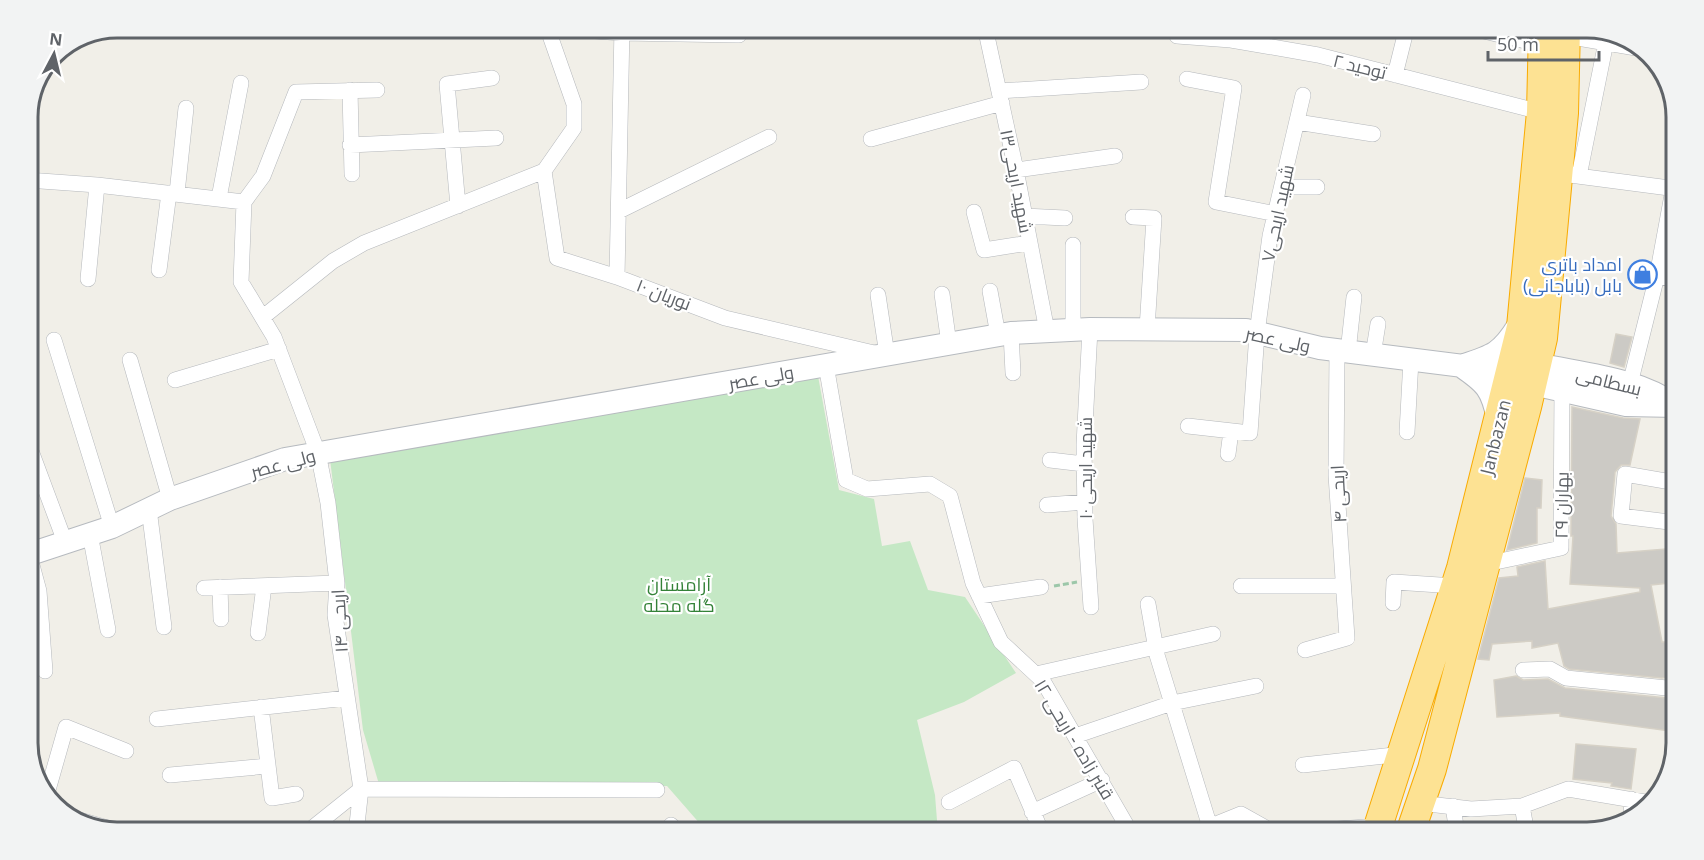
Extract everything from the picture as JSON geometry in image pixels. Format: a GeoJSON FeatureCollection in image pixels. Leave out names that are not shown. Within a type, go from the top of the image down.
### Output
{"type":"FeatureCollection","features":[{"type":"Feature","properties":{"kind":"highway","name":"Janbazan"},"geometry":{"type":"LineString","coordinates":[[1380,822],[1455,586],[1527,373],[1534,319],[1541,112],[1553,38]]}},
{"type":"Feature","properties":{"kind":"highway","name":"Janbazan"},"geometry":{"type":"LineString","coordinates":[[1534,319],[1569,175],[1555,38]]}},
{"type":"Feature","properties":{"kind":"highway","name":"Janbazan"},"geometry":{"type":"LineString","coordinates":[[1414,822],[1432,769],[1486,564],[1510,424]]}},
{"type":"Feature","properties":{"kind":"main road"},"geometry":{"type":"LineString","coordinates":[[1534,319],[1563,359],[1569,389],[1510,424],[1489,388],[1461,366],[1497,352],[1534,319]]}},
{"type":"Feature","properties":{"kind":"main road","name":"ولی عصر"},"geometry":{"type":"LineString","coordinates":[[38,551],[101,530],[170,499],[285,459],[1005,334],[1082,330],[1246,330],[1320,348],[1527,373]]}},
{"type":"Feature","properties":{"kind":"main road","name":"بسطامی"},"geometry":{"type":"LineString","coordinates":[[1527,373],[1569,389],[1626,405],[1666,406]]}},
{"type":"Feature","properties":{"kind":"main road","name":"بسطامی"},"geometry":{"type":"LineString","coordinates":[[1569,389],[1630,384],[1649,390],[1666,400]]}},
{"type":"Feature","properties":{"kind":"street"},"geometry":{"type":"LineString","coordinates":[[263,317],[333,261],[364,243],[544,171],[574,128],[574,104],[549,38]]}},
{"type":"Feature","properties":{"kind":"street","name":"نوریان ۱۰"},"geometry":{"type":"LineString","coordinates":[[622,38],[617,277],[725,318],[885,355]]}},
{"type":"Feature","properties":{"kind":"street","name":"شهید اریحی۱۳"},"geometry":{"type":"LineString","coordinates":[[989,38],[1047,331]]}},
{"type":"Feature","properties":{"kind":"street","name":"توحید ۲"},"geometry":{"type":"LineString","coordinates":[[1213,38],[1231,39],[1318,56],[1541,112]]}},
{"type":"Feature","properties":{"kind":"street"},"geometry":{"type":"LineString","coordinates":[[1395,75],[1404,38]]}},
{"type":"Feature","properties":{"kind":"street"},"geometry":{"type":"LineString","coordinates":[[1606,40],[1569,175],[1666,188]]}},
{"type":"Feature","properties":{"kind":"street"},"geometry":{"type":"LineString","coordinates":[[458,206],[447,84],[492,78]]}},
{"type":"Feature","properties":{"kind":"street"},"geometry":{"type":"LineString","coordinates":[[1187,79],[1234,88],[1216,202],[1276,214]]}},
{"type":"Feature","properties":{"kind":"street"},"geometry":{"type":"LineString","coordinates":[[871,139],[1000,97],[1141,82]]}},
{"type":"Feature","properties":{"kind":"street"},"geometry":{"type":"LineString","coordinates":[[219,198],[241,83]]}},
{"type":"Feature","properties":{"kind":"street"},"geometry":{"type":"LineString","coordinates":[[350,90],[352,174]]}},
{"type":"Feature","properties":{"kind":"street"},"geometry":{"type":"LineString","coordinates":[[38,181],[97,185],[244,202],[263,176],[296,92],[377,90]]}},
{"type":"Feature","properties":{"kind":"street","name":"شهید اریحی۷"},"geometry":{"type":"LineString","coordinates":[[1231,431],[1250,433],[1257,333],[1270,236],[1303,94]]}},
{"type":"Feature","properties":{"kind":"street"},"geometry":{"type":"LineString","coordinates":[[159,270],[186,108]]}},
{"type":"Feature","properties":{"kind":"street"},"geometry":{"type":"LineString","coordinates":[[1297,122],[1373,134]]}},
{"type":"Feature","properties":{"kind":"street"},"geometry":{"type":"LineString","coordinates":[[619,211],[770,137]]}},
{"type":"Feature","properties":{"kind":"street"},"geometry":{"type":"LineString","coordinates":[[350,145],[496,138]]}},
{"type":"Feature","properties":{"kind":"street"},"geometry":{"type":"LineString","coordinates":[[1016,170],[1115,156]]}},
{"type":"Feature","properties":{"kind":"street"},"geometry":{"type":"LineString","coordinates":[[544,171],[557,258],[617,277]]}},
{"type":"Feature","properties":{"kind":"street"},"geometry":{"type":"LineString","coordinates":[[88,279],[97,185]]}},
{"type":"Feature","properties":{"kind":"street"},"geometry":{"type":"LineString","coordinates":[[1282,187],[1317,187]]}},
{"type":"Feature","properties":{"kind":"street","name":"اریحی ۱۴"},"geometry":{"type":"LineString","coordinates":[[244,202],[241,282],[263,317],[279,349],[318,453],[328,503],[337,583],[335,615],[361,789],[357,822]]}},
{"type":"Feature","properties":{"kind":"street"},"geometry":{"type":"LineString","coordinates":[[974,212],[984,250],[1029,243]]}},
{"type":"Feature","properties":{"kind":"street"},"geometry":{"type":"LineString","coordinates":[[1024,216],[1065,218]]}},
{"type":"Feature","properties":{"kind":"street"},"geometry":{"type":"LineString","coordinates":[[1133,217],[1154,218],[1148,329]]}},
{"type":"Feature","properties":{"kind":"street"},"geometry":{"type":"LineString","coordinates":[[1630,384],[1666,232]]}},
{"type":"Feature","properties":{"kind":"street","name":"شهید اریحی ۱۰"},"geometry":{"type":"LineString","coordinates":[[1073,245],[1086,396],[1084,464],[1091,607]]}},
{"type":"Feature","properties":{"kind":"street"},"geometry":{"type":"LineString","coordinates":[[1657,276],[1666,278]]}},
{"type":"Feature","properties":{"kind":"street"},"geometry":{"type":"LineString","coordinates":[[990,291],[1005,334],[1013,373]]}},
{"type":"Feature","properties":{"kind":"street"},"geometry":{"type":"LineString","coordinates":[[942,294],[949,344]]}},
{"type":"Feature","properties":{"kind":"street"},"geometry":{"type":"LineString","coordinates":[[878,295],[885,355]]}},
{"type":"Feature","properties":{"kind":"street","name":"اریحی ۴"},"geometry":{"type":"LineString","coordinates":[[1305,650],[1347,638],[1336,475],[1342,351],[1354,297]]}},
{"type":"Feature","properties":{"kind":"street"},"geometry":{"type":"LineString","coordinates":[[1373,355],[1378,324]]}},
{"type":"Feature","properties":{"kind":"street"},"geometry":{"type":"LineString","coordinates":[[54,340],[101,530],[108,630]]}},
{"type":"Feature","properties":{"kind":"street"},"geometry":{"type":"LineString","coordinates":[[175,380],[279,349]]}},
{"type":"Feature","properties":{"kind":"street"},"geometry":{"type":"LineString","coordinates":[[130,360],[170,499]]}},
{"type":"Feature","properties":{"kind":"street"},"geometry":{"type":"LineString","coordinates":[[1407,432],[1411,360]]}},
{"type":"Feature","properties":{"kind":"street","name":"قنبر زاده - اریحی ۱۲"},"geometry":{"type":"LineString","coordinates":[[826,365],[846,480],[867,489],[930,484],[950,496],[973,582],[1001,642],[1043,681],[1125,822]]}},
{"type":"Feature","properties":{"kind":"street","name":"بهاران ۲۹"},"geometry":{"type":"LineString","coordinates":[[1486,564],[1561,548],[1569,389]]}},
{"type":"Feature","properties":{"kind":"street"},"geometry":{"type":"LineString","coordinates":[[1188,426],[1231,431],[1228,454]]}},
{"type":"Feature","properties":{"kind":"street"},"geometry":{"type":"LineString","coordinates":[[1050,460],[1084,464]]}},
{"type":"Feature","properties":{"kind":"street"},"geometry":{"type":"LineString","coordinates":[[38,470],[65,542]]}},
{"type":"Feature","properties":{"kind":"street"},"geometry":{"type":"LineString","coordinates":[[1666,481],[1625,474],[1622,516],[1666,522]]}},
{"type":"Feature","properties":{"kind":"street"},"geometry":{"type":"LineString","coordinates":[[1047,505],[1085,502]]}},
{"type":"Feature","properties":{"kind":"street"},"geometry":{"type":"LineString","coordinates":[[149,509],[164,627]]}},
{"type":"Feature","properties":{"kind":"street"},"geometry":{"type":"LineString","coordinates":[[1393,603],[1394,582],[1455,586]]}},
{"type":"Feature","properties":{"kind":"street"},"geometry":{"type":"LineString","coordinates":[[204,588],[337,583]]}},
{"type":"Feature","properties":{"kind":"street"},"geometry":{"type":"LineString","coordinates":[[258,633],[264,586]]}},
{"type":"Feature","properties":{"kind":"street"},"geometry":{"type":"LineString","coordinates":[[1241,586],[1343,586]]}},
{"type":"Feature","properties":{"kind":"street"},"geometry":{"type":"LineString","coordinates":[[220,587],[221,619]]}},
{"type":"Feature","properties":{"kind":"street"},"geometry":{"type":"LineString","coordinates":[[38,588],[45,671]]}},
{"type":"Feature","properties":{"kind":"street"},"geometry":{"type":"LineString","coordinates":[[979,596],[1041,588]]}},
{"type":"Feature","properties":{"kind":"street"},"geometry":{"type":"LineString","coordinates":[[1148,604],[1155,646],[1209,822]]}},
{"type":"Feature","properties":{"kind":"street"},"geometry":{"type":"LineString","coordinates":[[1036,674],[1213,634]]}},
{"type":"Feature","properties":{"kind":"street"},"geometry":{"type":"LineString","coordinates":[[1523,670],[1550,669],[1566,678],[1666,687]]}},
{"type":"Feature","properties":{"kind":"street"},"geometry":{"type":"LineString","coordinates":[[1075,736],[1172,703],[1257,686]]}},
{"type":"Feature","properties":{"kind":"street"},"geometry":{"type":"LineString","coordinates":[[157,719],[347,698]]}},
{"type":"Feature","properties":{"kind":"street"},"geometry":{"type":"LineString","coordinates":[[261,707],[272,798],[296,794]]}},
{"type":"Feature","properties":{"kind":"street"},"geometry":{"type":"LineString","coordinates":[[49,785],[66,727],[126,751]]}},
{"type":"Feature","properties":{"kind":"street"},"geometry":{"type":"LineString","coordinates":[[1303,765],[1403,754]]}},
{"type":"Feature","properties":{"kind":"street"},"geometry":{"type":"LineString","coordinates":[[170,775],[268,766]]}},
{"type":"Feature","properties":{"kind":"street"},"geometry":{"type":"LineString","coordinates":[[949,801],[1014,768],[1037,822]]}},
{"type":"Feature","properties":{"kind":"street"},"geometry":{"type":"LineString","coordinates":[[1032,812],[1102,780]]}},
{"type":"Feature","properties":{"kind":"street"},"geometry":{"type":"LineString","coordinates":[[320,822],[361,789],[657,790]]}},
{"type":"Feature","properties":{"kind":"street"},"geometry":{"type":"LineString","coordinates":[[1420,803],[1471,809],[1522,806],[1568,789],[1642,801]]}},
{"type":"Feature","properties":{"kind":"street"},"geometry":{"type":"LineString","coordinates":[[1631,799],[1631,809]]}},
{"type":"Feature","properties":{"kind":"street"},"geometry":{"type":"LineString","coordinates":[[1453,806],[1455,822]]}},
{"type":"Feature","properties":{"kind":"street"},"geometry":{"type":"LineString","coordinates":[[1522,806],[1525,822]]}},
{"type":"Feature","properties":{"kind":"street"},"geometry":{"type":"LineString","coordinates":[[1220,822],[1241,814],[1255,822]]}},
{"type":"Feature","properties":{"kind":"path"},"geometry":{"type":"LineString","coordinates":[[1041,588],[1090,580]]}},
{"type":"Feature","properties":{"kind":"green space","name":"آرامستان گله محله"},"geometry":{"type":"Polygon","coordinates":[[[818,376],[839,490],[874,499],[882,546],[910,541],[928,590],[965,597],[1016,673],[964,702],[917,720],[935,795],[937,822],[698,822],[667,786],[381,791],[363,730],[330,459],[818,376]]]}},
{"type":"Feature","properties":{"kind":"building"},"geometry":{"type":"Polygon","coordinates":[[[1616,334],[1632,337],[1624,367],[1610,363],[1616,334]]]}},
{"type":"Feature","properties":{"kind":"building"},"geometry":{"type":"Polygon","coordinates":[[[1572,407],[1623,418],[1640,419],[1630,465],[1621,465],[1615,472],[1611,516],[1616,524],[1617,553],[1666,549],[1666,583],[1651,585],[1662,642],[1666,642],[1666,677],[1569,669],[1564,666],[1558,643],[1532,648],[1532,641],[1492,644],[1489,660],[1478,659],[1499,578],[1518,576],[1517,567],[1545,561],[1548,609],[1640,592],[1640,588],[1570,584],[1573,536],[1571,536],[1572,407]]]}},
{"type":"Feature","properties":{"kind":"building"},"geometry":{"type":"Polygon","coordinates":[[[1525,478],[1542,480],[1541,508],[1537,508],[1537,543],[1507,550],[1525,478]]]}},
{"type":"Feature","properties":{"kind":"building"},"geometry":{"type":"Polygon","coordinates":[[[1516,676],[1523,680],[1548,679],[1565,688],[1666,698],[1666,730],[1560,716],[1560,713],[1497,717],[1494,680],[1516,676]]]}},
{"type":"Feature","properties":{"kind":"building"},"geometry":{"type":"Polygon","coordinates":[[[1576,744],[1636,749],[1631,789],[1611,786],[1612,783],[1573,779],[1576,744]]]}},
{"type":"Feature","properties":{"kind":"place","name":"امداد باتری بابل (باباجانی)"},"geometry":{"type":"Point","coordinates":[1643,274]}}]}
